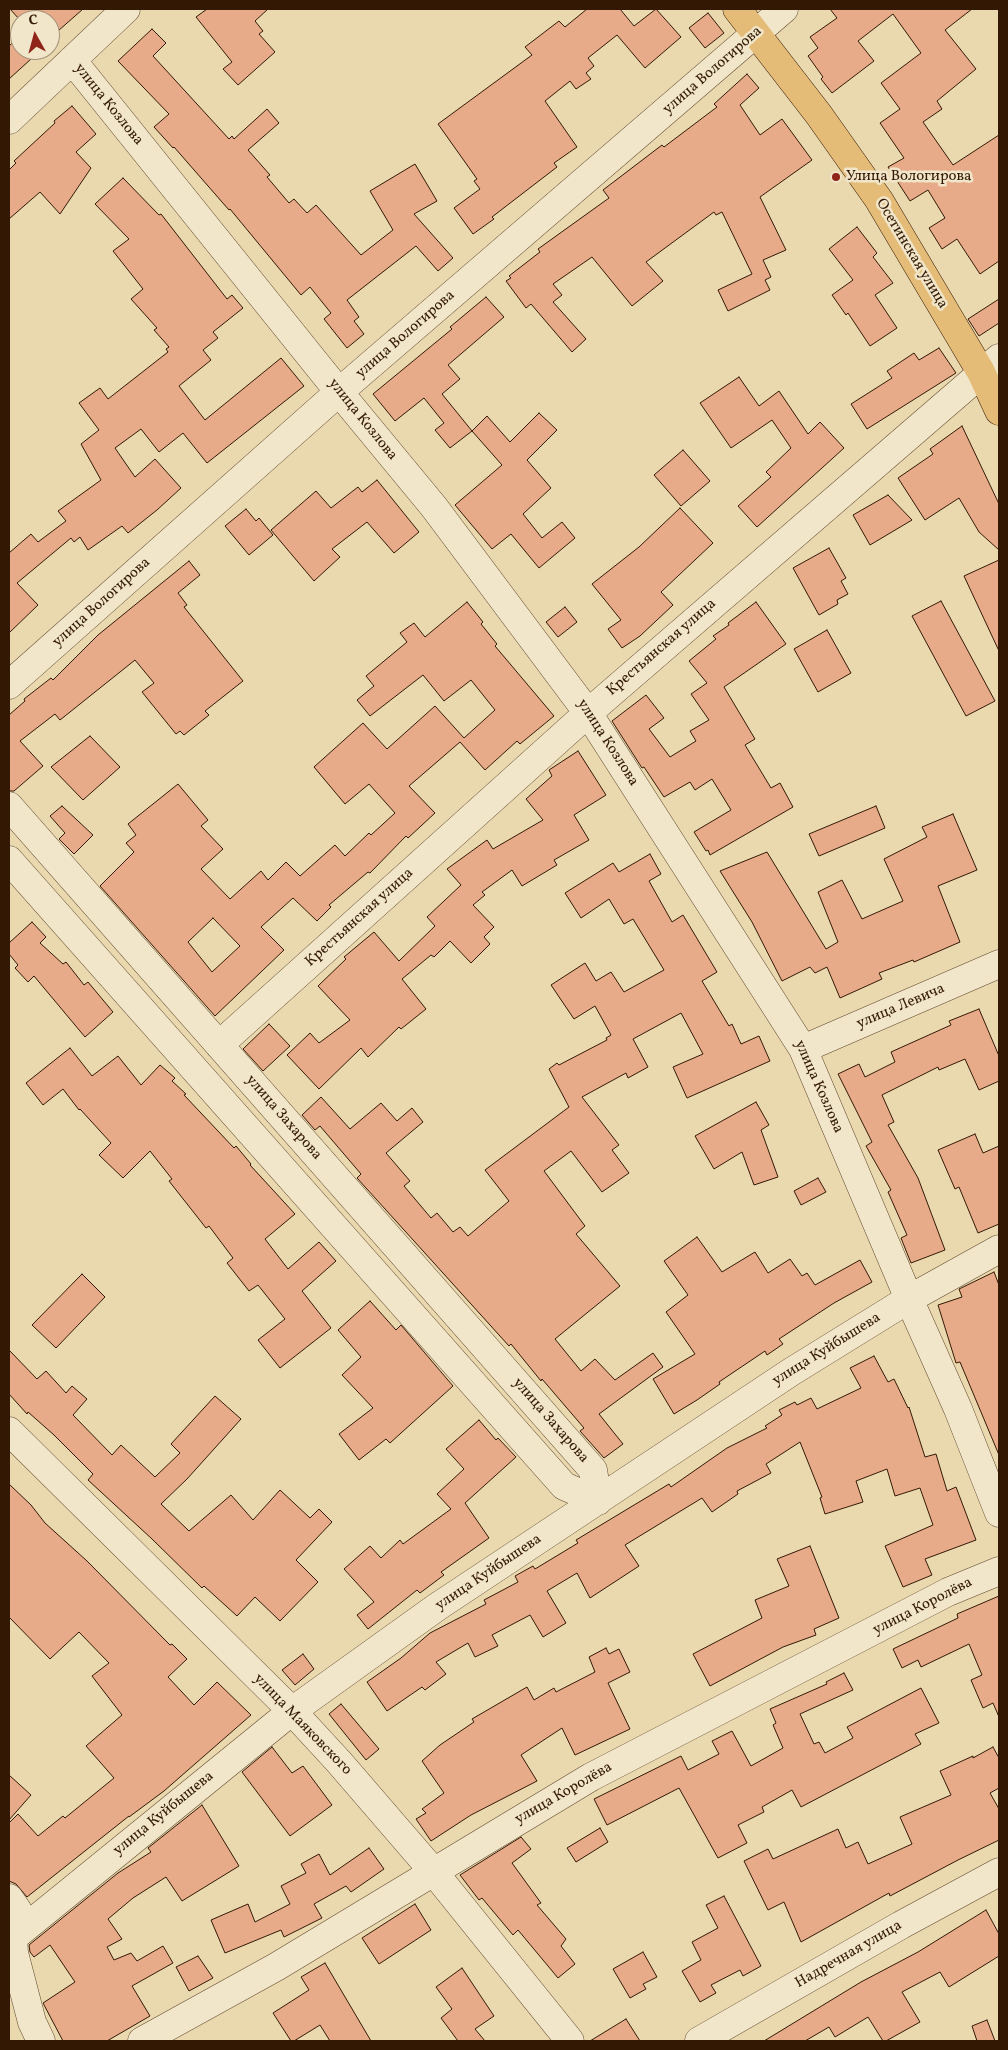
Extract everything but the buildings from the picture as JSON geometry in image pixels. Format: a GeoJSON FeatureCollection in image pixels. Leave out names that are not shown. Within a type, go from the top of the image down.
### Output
{"type":"FeatureCollection","features":[{"type":"Feature","properties":{"kind":"main road","name":"Осетинская улица"},"geometry":{"type":"LineString","coordinates":[[737,9],[819,115],[880,200],[990,365],[999,411]]}},
{"type":"Feature","properties":{"kind":"street"},"geometry":{"type":"LineString","coordinates":[[9,120],[126,9]]}},
{"type":"Feature","properties":{"kind":"street","name":"улица Вологирова"},"geometry":{"type":"LineString","coordinates":[[9,685],[339,392],[784,9]]}},
{"type":"Feature","properties":{"kind":"street","name":"улица Козлова"},"geometry":{"type":"LineString","coordinates":[[72,60],[434,507],[588,713],[804,1049],[909,1299],[958,1409],[999,1513]]}},
{"type":"Feature","properties":{"kind":"street","name":"Крестьянская улица"},"geometry":{"type":"LineString","coordinates":[[219,1045],[588,713],[990,365]]}},
{"type":"Feature","properties":{"kind":"street","name":"улица Захарова"},"geometry":{"type":"LineString","coordinates":[[9,806],[593,1470],[598,1501]]}},
{"type":"Feature","properties":{"kind":"street","name":"улица Захарова"},"geometry":{"type":"LineString","coordinates":[[9,860],[564,1486],[598,1501]]}},
{"type":"Feature","properties":{"kind":"street","name":"улица Левича"},"geometry":{"type":"LineString","coordinates":[[804,1049],[999,964]]}},
{"type":"Feature","properties":{"kind":"street","name":"улица Куйбышева"},"geometry":{"type":"LineString","coordinates":[[11,1939],[292,1711],[437,1607],[791,1372],[909,1299],[999,1248]]}},
{"type":"Feature","properties":{"kind":"street","name":"улица Маяковского"},"geometry":{"type":"LineString","coordinates":[[9,1430],[167,1589],[292,1711],[363,1789],[570,2041]]}},
{"type":"Feature","properties":{"kind":"street","name":"улица Королёва"},"geometry":{"type":"LineString","coordinates":[[142,2041],[276,1967],[591,1776],[948,1592],[999,1570]]}},
{"type":"Feature","properties":{"kind":"street","name":"Надречная улица"},"geometry":{"type":"LineString","coordinates":[[699,2041],[901,1925],[999,1872]]}},
{"type":"Feature","properties":{"kind":"street"},"geometry":{"type":"LineString","coordinates":[[9,1898],[18,1911],[18,1926],[11,1939],[32,2022],[41,2041]]}},
{"type":"Feature","properties":{"kind":"place","name":"Улица Вологирова"},"geometry":{"type":"Point","coordinates":[836,177]}}]}
